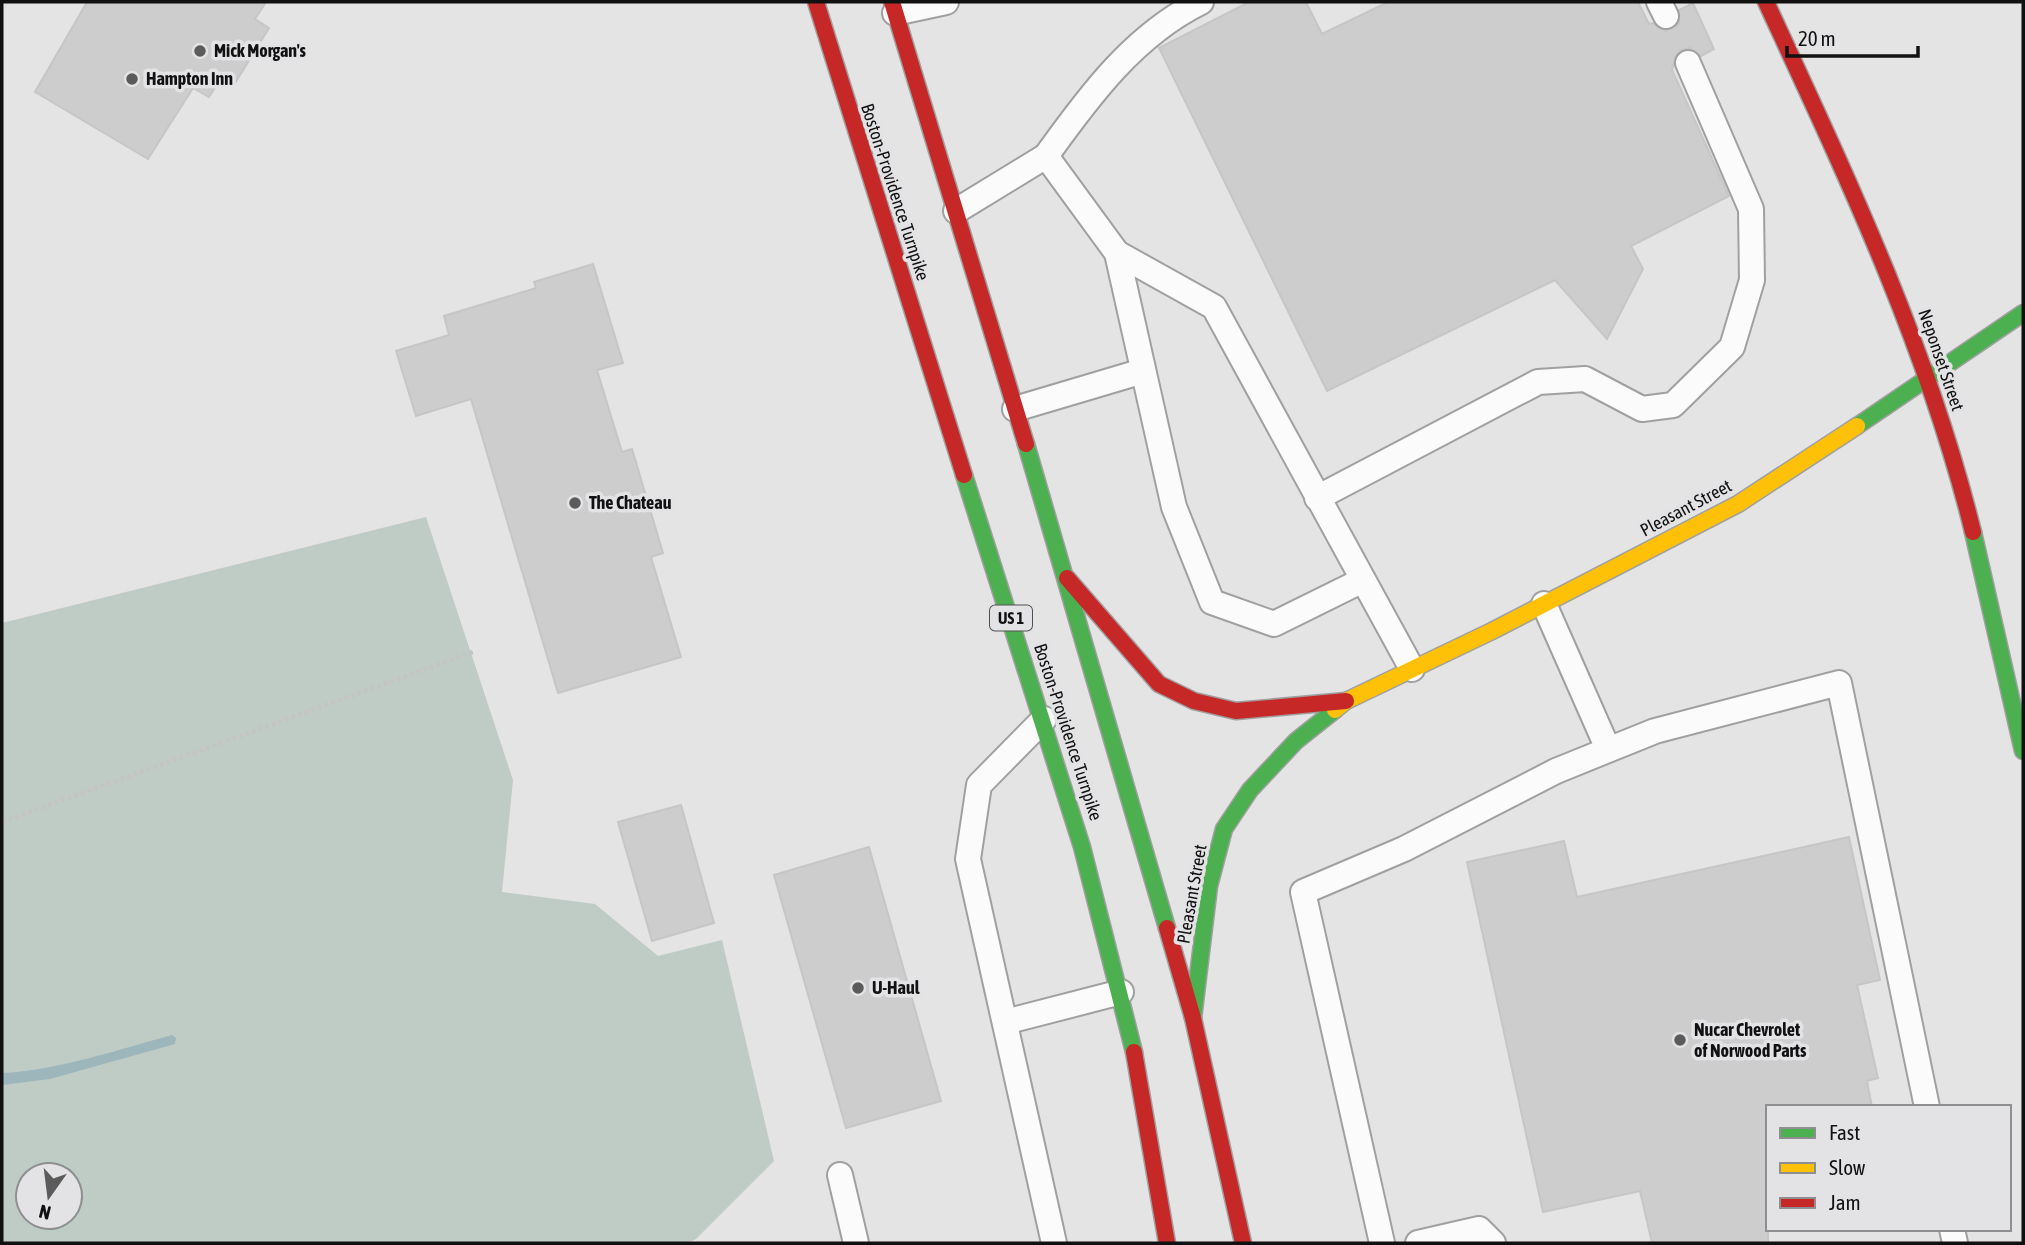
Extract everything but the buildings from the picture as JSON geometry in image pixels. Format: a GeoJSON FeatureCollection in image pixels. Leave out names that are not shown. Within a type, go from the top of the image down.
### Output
{"type":"FeatureCollection","features":[{"type":"Feature","properties":{"kind":"main road","name":"Boston-Providence Turnpike"},"geometry":{"type":"LineString","coordinates":[[816,2],[1084,847],[1121,992],[1159,1175],[1167,1243]]}},
{"type":"Feature","properties":{"kind":"main road","name":"Neponset Street"},"geometry":{"type":"LineString","coordinates":[[1766,2],[1895,286],[1928,375],[1950,446],[2023,751]]}},
{"type":"Feature","properties":{"kind":"main road"},"geometry":{"type":"LineString","coordinates":[[894,7],[1067,578],[1193,1018],[1243,1243]]}},
{"type":"Feature","properties":{"kind":"main road","name":"Pleasant Street"},"geometry":{"type":"LineString","coordinates":[[1193,1018],[1209,886],[1224,829],[1250,790],[1296,741],[1346,701],[1544,604],[1738,503],[1824,450],[1928,375],[2023,313]]}},
{"type":"Feature","properties":{"kind":"main road","name":"Pleasant Street"},"geometry":{"type":"LineString","coordinates":[[1067,578],[1158,684],[1194,701],[1236,711],[1346,701]]}},
{"type":"Feature","properties":{"kind":"lane"},"geometry":{"type":"LineString","coordinates":[[894,7],[946,2]]}},
{"type":"Feature","properties":{"kind":"lane"},"geometry":{"type":"LineString","coordinates":[[956,211],[1046,156],[1097,86],[1169,18],[1201,2]]}},
{"type":"Feature","properties":{"kind":"lane"},"geometry":{"type":"LineString","coordinates":[[1317,498],[1538,382],[1585,379],[1642,409],[1673,405],[1732,347],[1752,280],[1751,209],[1688,63]]}},
{"type":"Feature","properties":{"kind":"lane"},"geometry":{"type":"LineString","coordinates":[[1046,156],[1117,253],[1174,507],[1212,602],[1274,624],[1363,580]]}},
{"type":"Feature","properties":{"kind":"lane"},"geometry":{"type":"LineString","coordinates":[[1117,253],[1214,307],[1412,669]]}},
{"type":"Feature","properties":{"kind":"lane"},"geometry":{"type":"LineString","coordinates":[[1015,409],[1143,370]]}},
{"type":"Feature","properties":{"kind":"lane"},"geometry":{"type":"LineString","coordinates":[[1544,604],[1608,750]]}},
{"type":"Feature","properties":{"kind":"lane"},"geometry":{"type":"LineString","coordinates":[[1382,1243],[1303,892],[1404,849],[1556,771],[1655,731],[1839,683],[1927,1105]]}},
{"type":"Feature","properties":{"kind":"lane"},"geometry":{"type":"LineString","coordinates":[[1044,719],[979,785],[968,859],[1054,1243]]}},
{"type":"Feature","properties":{"kind":"lane"},"geometry":{"type":"LineString","coordinates":[[1004,1022],[1121,992]]}},
{"type":"Feature","properties":{"kind":"lane"},"geometry":{"type":"LineString","coordinates":[[839,1175],[856,1243]]}},
{"type":"Feature","properties":{"kind":"lane"},"geometry":{"type":"LineString","coordinates":[[1418,1243],[1479,1229],[1493,1243]]}},
{"type":"Feature","properties":{"kind":"path"},"geometry":{"type":"LineString","coordinates":[[2,822],[473,652]]}},
{"type":"Feature","properties":{"kind":"shaded area"},"geometry":{"type":"Polygon","coordinates":[[[426,517],[513,780],[502,892],[595,904],[658,956],[722,940],[774,1161],[696,1239],[688,1243],[2,1243],[2,623],[426,517]]]}},
{"type":"Feature","properties":{"kind":"water"},"geometry":{"type":"Polygon","coordinates":[[[172,1035],[176,1038],[175,1044],[50,1079],[2,1085],[2,1073],[66,1064],[172,1035]]]}},
{"type":"Feature","properties":{"kind":"traffic: fast"},"geometry":{"type":"LineString","coordinates":[[1857,426],[2023,313]]}},
{"type":"Feature","properties":{"kind":"traffic: fast"},"geometry":{"type":"LineString","coordinates":[[1026,444],[1167,928]]}},
{"type":"Feature","properties":{"kind":"traffic: fast"},"geometry":{"type":"LineString","coordinates":[[964,475],[1082,847],[1134,1052]]}},
{"type":"Feature","properties":{"kind":"traffic: fast"},"geometry":{"type":"LineString","coordinates":[[1973,532],[2023,751]]}},
{"type":"Feature","properties":{"kind":"traffic: fast"},"geometry":{"type":"LineString","coordinates":[[1193,1018],[1209,886],[1224,829],[1250,790],[1296,741],[1335,710]]}},
{"type":"Feature","properties":{"kind":"traffic: slow"},"geometry":{"type":"LineString","coordinates":[[1335,710],[1346,701],[1492,631],[1738,504],[1857,426]]}},
{"type":"Feature","properties":{"kind":"traffic: jam"},"geometry":{"type":"LineString","coordinates":[[816,2],[964,475]]}},
{"type":"Feature","properties":{"kind":"traffic: jam"},"geometry":{"type":"LineString","coordinates":[[892,2],[1026,444]]}},
{"type":"Feature","properties":{"kind":"traffic: jam"},"geometry":{"type":"LineString","coordinates":[[1766,2],[1855,196],[1908,328],[1954,463],[1973,532]]}},
{"type":"Feature","properties":{"kind":"traffic: jam"},"geometry":{"type":"LineString","coordinates":[[1067,578],[1159,684],[1194,701],[1236,711],[1346,701]]}},
{"type":"Feature","properties":{"kind":"traffic: jam"},"geometry":{"type":"LineString","coordinates":[[1167,928],[1193,1018],[1243,1243]]}},
{"type":"Feature","properties":{"kind":"traffic: jam"},"geometry":{"type":"LineString","coordinates":[[1134,1052],[1167,1243]]}},
{"type":"Feature","properties":{"kind":"place","name":"Mick Morgan's"},"geometry":{"type":"Point","coordinates":[200,51]}},
{"type":"Feature","properties":{"kind":"place","name":"Hampton Inn"},"geometry":{"type":"Point","coordinates":[132,79]}},
{"type":"Feature","properties":{"kind":"place","name":"The Chateau"},"geometry":{"type":"Point","coordinates":[575,503]}},
{"type":"Feature","properties":{"kind":"place","name":"U-Haul"},"geometry":{"type":"Point","coordinates":[858,988]}},
{"type":"Feature","properties":{"kind":"place","name":"Nucar Chevrolet of Norwood Parts"},"geometry":{"type":"Point","coordinates":[1680,1040]}}]}
